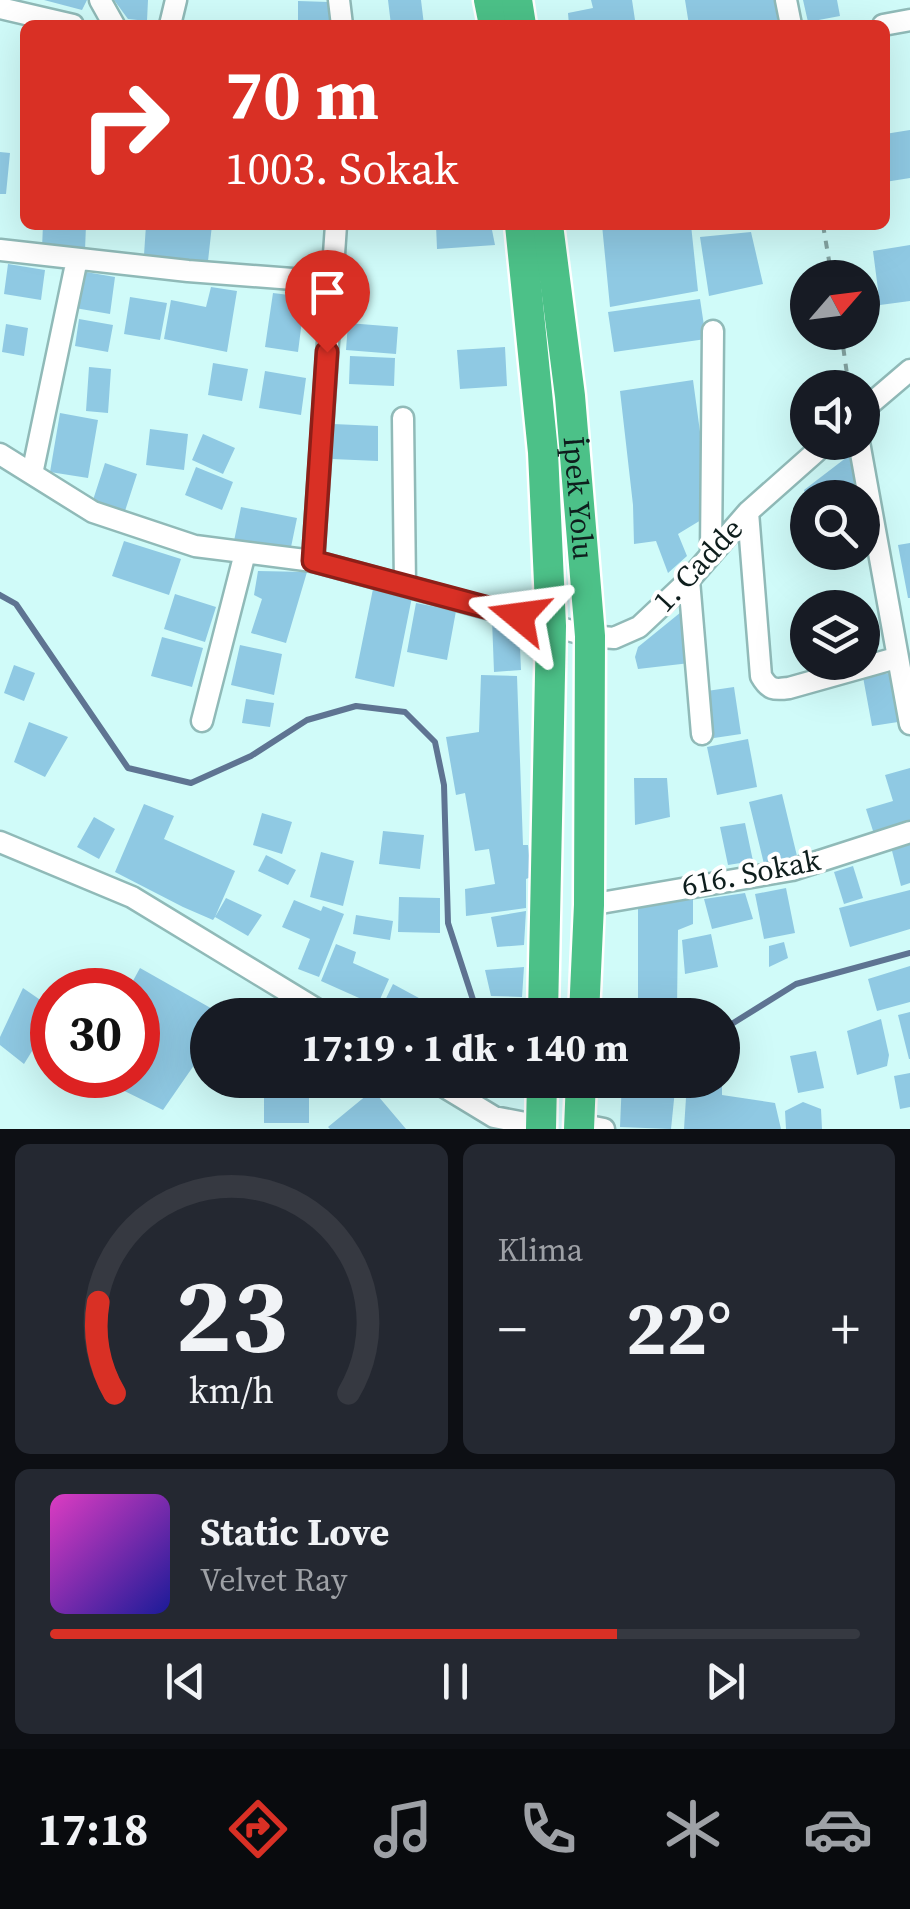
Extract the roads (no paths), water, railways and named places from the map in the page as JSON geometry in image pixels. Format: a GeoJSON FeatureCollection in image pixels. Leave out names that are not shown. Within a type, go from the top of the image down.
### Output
{"type":"FeatureCollection","features":[{"type":"Feature","properties":{"kind":"highway"},"geometry":{"type":"LineString","coordinates":[[521,230],[543,452],[552,626],[544,998]]}},
{"type":"Feature","properties":{"kind":"highway","name":"İpek Yolu"},"geometry":{"type":"LineString","coordinates":[[549,230],[570,396],[590,636],[585,998]]}},
{"type":"Feature","properties":{"kind":"highway"},"geometry":{"type":"LineString","coordinates":[[541,1127],[542,1098]]}},
{"type":"Feature","properties":{"kind":"highway"},"geometry":{"type":"LineString","coordinates":[[583,1098],[587,1128]]}},
{"type":"Feature","properties":{"kind":"street"},"geometry":{"type":"LineString","coordinates":[[0,8],[52,20]]}},
{"type":"Feature","properties":{"kind":"street"},"geometry":{"type":"LineString","coordinates":[[313,561],[336,230]]}},
{"type":"Feature","properties":{"kind":"street"},"geometry":{"type":"LineString","coordinates":[[0,250],[332,282]]}},
{"type":"Feature","properties":{"kind":"street"},"geometry":{"type":"LineString","coordinates":[[32,474],[78,259]]}},
{"type":"Feature","properties":{"kind":"street"},"geometry":{"type":"LineString","coordinates":[[711,553],[713,332]]}},
{"type":"Feature","properties":{"kind":"street"},"geometry":{"type":"LineString","coordinates":[[880,396],[910,370]]}},
{"type":"Feature","properties":{"kind":"street"},"geometry":{"type":"LineString","coordinates":[[403,418],[405,586]]}},
{"type":"Feature","properties":{"kind":"street","name":"1. Cadde"},"geometry":{"type":"LineString","coordinates":[[0,454],[93,512],[195,546],[313,561],[590,636],[614,638],[639,626],[690,580],[748,512],[807,460]]}},
{"type":"Feature","properties":{"kind":"street"},"geometry":{"type":"LineString","coordinates":[[861,460],[910,724]]}},
{"type":"Feature","properties":{"kind":"street"},"geometry":{"type":"LineString","coordinates":[[748,512],[762,676],[766,685],[774,690],[789,688],[896,658]]}},
{"type":"Feature","properties":{"kind":"street"},"geometry":{"type":"LineString","coordinates":[[202,721],[245,552]]}},
{"type":"Feature","properties":{"kind":"street"},"geometry":{"type":"LineString","coordinates":[[690,580],[702,734]]}},
{"type":"Feature","properties":{"kind":"street","name":"616. Sokak"},"geometry":{"type":"LineString","coordinates":[[588,905],[792,870],[910,832]]}},
{"type":"Feature","properties":{"kind":"street"},"geometry":{"type":"LineString","coordinates":[[0,842],[132,898],[298,998]]}},
{"type":"Feature","properties":{"kind":"street"},"geometry":{"type":"LineString","coordinates":[[463,1098],[494,1117],[541,1127]]}},
{"type":"Feature","properties":{"kind":"waterway"},"geometry":{"type":"LineString","coordinates":[[0,595],[16,604],[128,768],[191,783],[251,756],[307,720],[356,706],[405,712],[435,742],[444,785],[448,923],[472,998]]}},
{"type":"Feature","properties":{"kind":"waterway"},"geometry":{"type":"LineString","coordinates":[[740,1019],[796,984],[910,953]]}}]}
